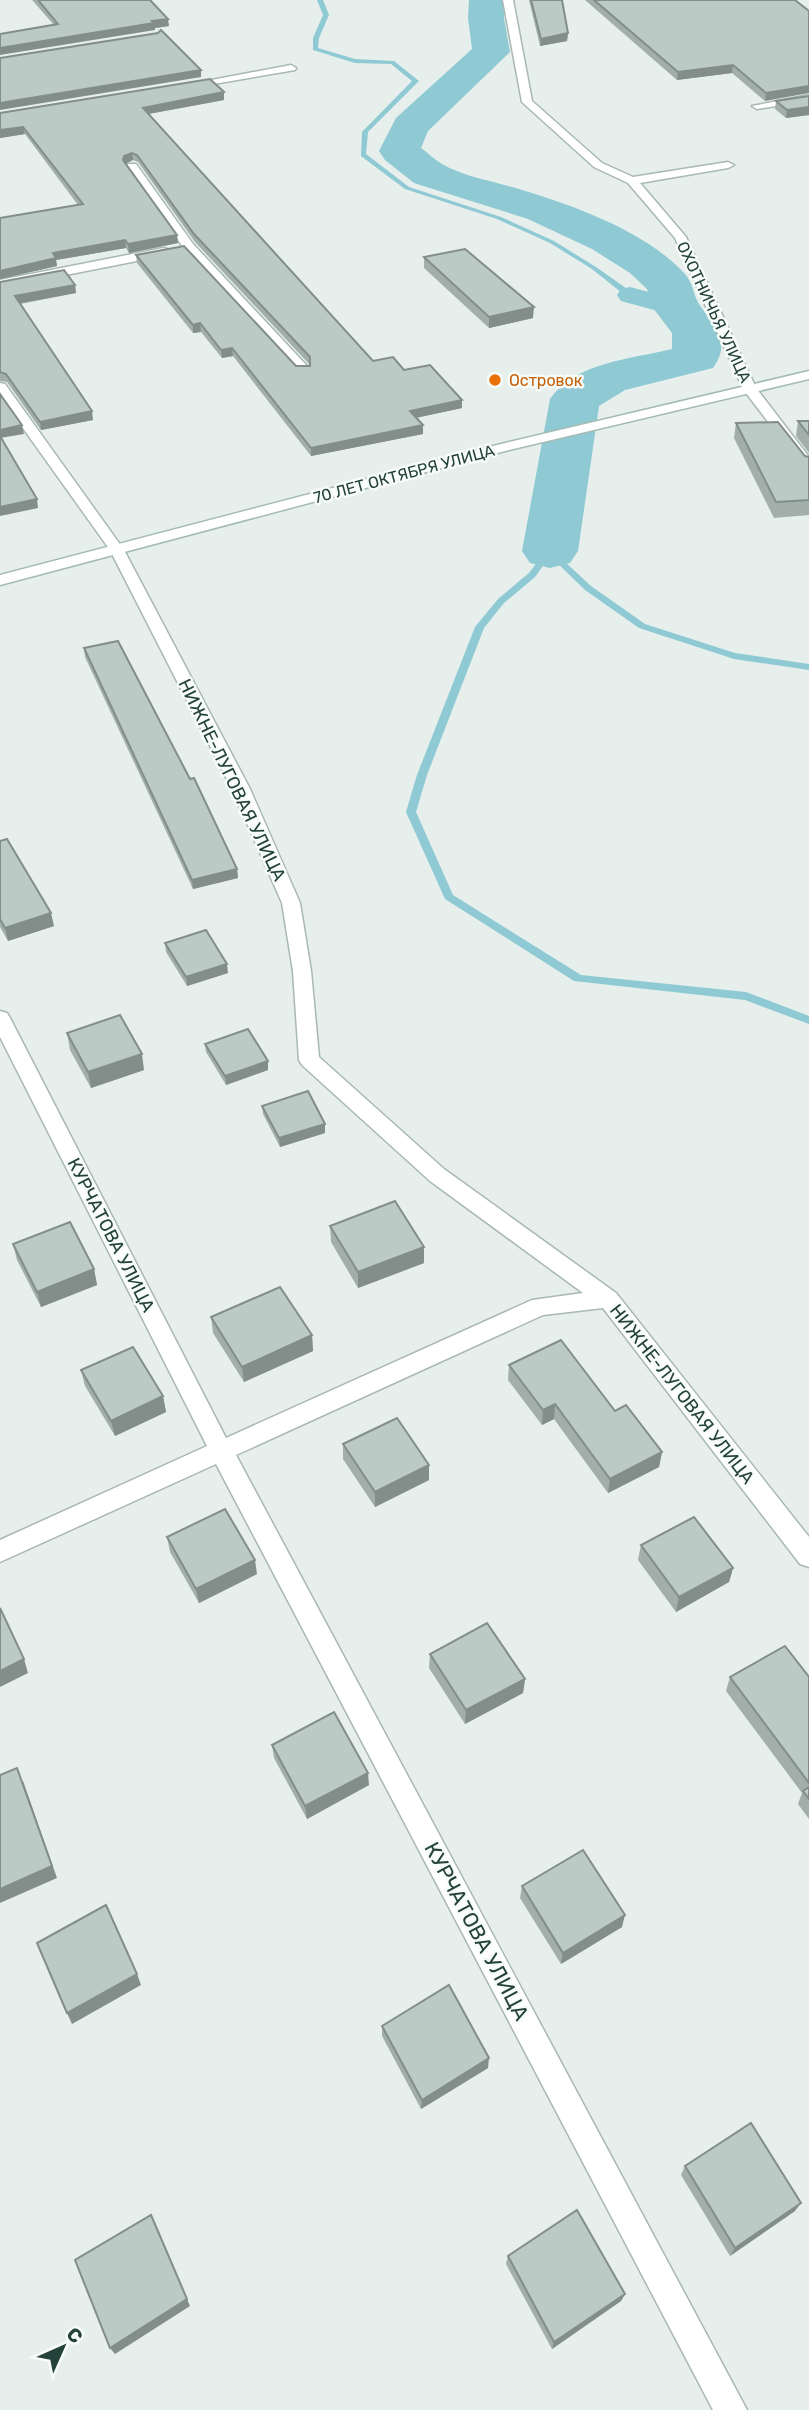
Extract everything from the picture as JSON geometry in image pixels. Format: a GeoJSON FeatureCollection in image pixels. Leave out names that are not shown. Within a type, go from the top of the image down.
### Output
{"type":"FeatureCollection","features":[{"type":"Feature","properties":{"kind":"street","name":"ОХОТНИЧЬЯ УЛИЦА"},"geometry":{"type":"LineString","coordinates":[[511,1],[527,102],[598,165],[632,181],[680,237],[750,389],[809,466]]}},
{"type":"Feature","properties":{"kind":"street"},"geometry":{"type":"LineString","coordinates":[[172,88],[291,68]]}},
{"type":"Feature","properties":{"kind":"street"},"geometry":{"type":"LineString","coordinates":[[757,106],[809,98]]}},
{"type":"Feature","properties":{"kind":"street"},"geometry":{"type":"LineString","coordinates":[[632,181],[727,165]]}},
{"type":"Feature","properties":{"kind":"street"},"geometry":{"type":"LineString","coordinates":[[132,166],[189,247],[303,370]]}},
{"type":"Feature","properties":{"kind":"street"},"geometry":{"type":"LineString","coordinates":[[0,284],[189,247]]}},
{"type":"Feature","properties":{"kind":"street","name":"70 ЛЕТ ОКТЯБРЯ УЛИЦА"},"geometry":{"type":"LineString","coordinates":[[0,580],[506,447],[809,375]]}},
{"type":"Feature","properties":{"kind":"street","name":"НИЖНЕ-ЛУГОВАЯ УЛИЦА"},"geometry":{"type":"LineString","coordinates":[[0,387],[117,550],[241,789],[291,903],[302,971],[309,1060],[437,1175],[608,1298],[809,1556]]}},
{"type":"Feature","properties":{"kind":"street","name":"КУРЧАТОВА УЛИЦА"},"geometry":{"type":"LineString","coordinates":[[0,1018],[222,1452],[731,2410]]}},
{"type":"Feature","properties":{"kind":"street"},"geometry":{"type":"LineString","coordinates":[[0,1551],[540,1306],[608,1298]]}},
{"type":"Feature","properties":{"kind":"building"},"geometry":{"type":"Polygon","coordinates":[[[38,0],[150,0],[168,19],[0,48],[0,34],[58,24],[38,0]]]}},
{"type":"Feature","properties":{"kind":"building"},"geometry":{"type":"Polygon","coordinates":[[[531,0],[562,0],[568,33],[541,39],[531,0]]]}},
{"type":"Feature","properties":{"kind":"building"},"geometry":{"type":"Polygon","coordinates":[[[594,0],[795,0],[809,11],[809,86],[766,93],[733,65],[678,72],[594,0]]]}},
{"type":"Feature","properties":{"kind":"building"},"geometry":{"type":"Polygon","coordinates":[[[161,30],[201,70],[0,103],[0,58],[158,33],[161,30]]]}},
{"type":"Feature","properties":{"kind":"building"},"geometry":{"type":"Polygon","coordinates":[[[210,79],[224,92],[143,108],[373,361],[393,357],[404,370],[430,365],[462,400],[410,411],[423,425],[311,448],[232,348],[221,350],[200,323],[193,325],[136,255],[184,246],[296,366],[310,366],[310,357],[194,234],[137,155],[132,153],[124,156],[123,160],[177,235],[128,244],[125,240],[53,253],[56,258],[0,271],[0,218],[83,204],[23,127],[0,130],[0,113],[210,79]]]}},
{"type":"Feature","properties":{"kind":"building"},"geometry":{"type":"Polygon","coordinates":[[[809,96],[809,107],[787,110],[776,101],[809,96]]]}},
{"type":"Feature","properties":{"kind":"building"},"geometry":{"type":"Polygon","coordinates":[[[465,249],[534,307],[489,317],[424,257],[465,249]]]}},
{"type":"Feature","properties":{"kind":"building"},"geometry":{"type":"Polygon","coordinates":[[[64,270],[75,285],[15,296],[92,411],[40,422],[6,374],[0,372],[0,282],[64,270]]]}},
{"type":"Feature","properties":{"kind":"building"},"geometry":{"type":"Polygon","coordinates":[[[0,394],[22,425],[0,430],[0,394]]]}},
{"type":"Feature","properties":{"kind":"building"},"geometry":{"type":"Polygon","coordinates":[[[798,421],[809,421],[809,435],[798,421]]]}},
{"type":"Feature","properties":{"kind":"building"},"geometry":{"type":"Polygon","coordinates":[[[778,422],[805,456],[809,457],[809,500],[776,502],[736,423],[778,422]]]}},
{"type":"Feature","properties":{"kind":"building"},"geometry":{"type":"Polygon","coordinates":[[[0,436],[37,499],[0,507],[0,436]]]}},
{"type":"Feature","properties":{"kind":"building"},"geometry":{"type":"Polygon","coordinates":[[[118,641],[190,779],[194,778],[237,869],[192,880],[84,648],[118,641]]]}},
{"type":"Feature","properties":{"kind":"building"},"geometry":{"type":"Polygon","coordinates":[[[7,839],[51,913],[5,928],[0,919],[0,841],[7,839]]]}},
{"type":"Feature","properties":{"kind":"building"},"geometry":{"type":"Polygon","coordinates":[[[206,930],[227,964],[186,977],[165,943],[206,930]]]}},
{"type":"Feature","properties":{"kind":"building"},"geometry":{"type":"Polygon","coordinates":[[[120,1015],[142,1054],[88,1072],[67,1033],[120,1015]]]}},
{"type":"Feature","properties":{"kind":"building"},"geometry":{"type":"Polygon","coordinates":[[[248,1029],[268,1061],[225,1076],[205,1044],[248,1029]]]}},
{"type":"Feature","properties":{"kind":"building"},"geometry":{"type":"Polygon","coordinates":[[[308,1091],[325,1124],[279,1138],[262,1106],[308,1091]]]}},
{"type":"Feature","properties":{"kind":"building"},"geometry":{"type":"Polygon","coordinates":[[[395,1201],[424,1247],[358,1272],[330,1226],[395,1201]]]}},
{"type":"Feature","properties":{"kind":"building"},"geometry":{"type":"Polygon","coordinates":[[[70,1222],[94,1269],[37,1292],[13,1244],[70,1222]]]}},
{"type":"Feature","properties":{"kind":"building"},"geometry":{"type":"Polygon","coordinates":[[[280,1287],[312,1335],[242,1367],[211,1317],[280,1287]]]}},
{"type":"Feature","properties":{"kind":"building"},"geometry":{"type":"Polygon","coordinates":[[[561,1340],[615,1411],[626,1405],[662,1452],[610,1479],[555,1404],[543,1410],[509,1365],[561,1340]]]}},
{"type":"Feature","properties":{"kind":"building"},"geometry":{"type":"Polygon","coordinates":[[[133,1347],[163,1396],[111,1421],[81,1370],[133,1347]]]}},
{"type":"Feature","properties":{"kind":"building"},"geometry":{"type":"Polygon","coordinates":[[[397,1418],[429,1465],[375,1492],[343,1444],[397,1418]]]}},
{"type":"Feature","properties":{"kind":"building"},"geometry":{"type":"Polygon","coordinates":[[[225,1509],[255,1560],[196,1589],[167,1537],[225,1509]]]}},
{"type":"Feature","properties":{"kind":"building"},"geometry":{"type":"Polygon","coordinates":[[[694,1517],[733,1568],[679,1597],[641,1545],[694,1517]]]}},
{"type":"Feature","properties":{"kind":"building"},"geometry":{"type":"Polygon","coordinates":[[[0,1608],[24,1659],[0,1671],[0,1608]]]}},
{"type":"Feature","properties":{"kind":"building"},"geometry":{"type":"Polygon","coordinates":[[[487,1623],[525,1679],[466,1710],[430,1654],[487,1623]]]}},
{"type":"Feature","properties":{"kind":"building"},"geometry":{"type":"Polygon","coordinates":[[[785,1646],[809,1677],[809,1783],[730,1677],[785,1646]]]}},
{"type":"Feature","properties":{"kind":"building"},"geometry":{"type":"Polygon","coordinates":[[[334,1712],[368,1773],[305,1806],[272,1745],[334,1712]]]}},
{"type":"Feature","properties":{"kind":"building"},"geometry":{"type":"Polygon","coordinates":[[[17,1768],[52,1866],[0,1889],[0,1775],[17,1768]]]}},
{"type":"Feature","properties":{"kind":"building"},"geometry":{"type":"Polygon","coordinates":[[[809,1787],[809,1799],[803,1791],[809,1787]]]}},
{"type":"Feature","properties":{"kind":"building"},"geometry":{"type":"Polygon","coordinates":[[[583,1850],[625,1915],[563,1953],[522,1886],[583,1850]]]}},
{"type":"Feature","properties":{"kind":"building"},"geometry":{"type":"Polygon","coordinates":[[[106,1905],[137,1974],[67,2013],[37,1943],[106,1905]]]}},
{"type":"Feature","properties":{"kind":"building"},"geometry":{"type":"Polygon","coordinates":[[[449,1985],[489,2058],[422,2100],[382,2026],[449,1985]]]}},
{"type":"Feature","properties":{"kind":"building"},"geometry":{"type":"Polygon","coordinates":[[[751,2123],[801,2203],[735,2248],[685,2166],[751,2123]]]}},
{"type":"Feature","properties":{"kind":"building"},"geometry":{"type":"Polygon","coordinates":[[[577,2210],[625,2294],[554,2342],[508,2256],[577,2210]]]}},
{"type":"Feature","properties":{"kind":"building"},"geometry":{"type":"Polygon","coordinates":[[[151,2215],[187,2299],[110,2348],[75,2260],[151,2215]]]}},
{"type":"Feature","properties":{"kind":"waterway"},"geometry":{"type":"LineString","coordinates":[[320,0],[326,15],[316,38],[315,49],[355,61],[392,62],[416,81],[365,132],[363,155],[407,188],[499,218],[552,242],[630,295]]}},
{"type":"Feature","properties":{"kind":"waterway"},"geometry":{"type":"LineString","coordinates":[[487,0],[486,18],[491,52],[410,126],[399,151],[429,174],[543,210],[608,240],[646,263],[669,284],[676,308],[696,331],[696,358],[608,379],[575,399],[550,551]]}},
{"type":"Feature","properties":{"kind":"waterway"},"geometry":{"type":"LineString","coordinates":[[630,295],[676,308]]}},
{"type":"Feature","properties":{"kind":"waterway"},"geometry":{"type":"LineString","coordinates":[[809,667],[734,656],[642,626],[588,588],[550,551],[532,575],[501,601],[480,627],[422,775],[411,812],[449,897],[578,978],[746,996],[809,1020]]}},
{"type":"Feature","properties":{"kind":"place","name":"Островок"},"geometry":{"type":"Point","coordinates":[495,380]}}]}
